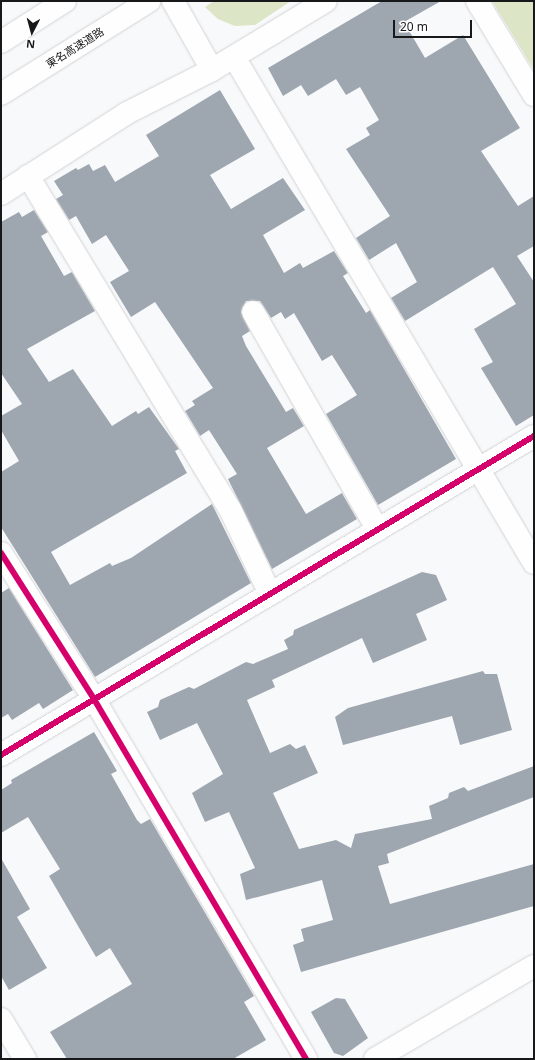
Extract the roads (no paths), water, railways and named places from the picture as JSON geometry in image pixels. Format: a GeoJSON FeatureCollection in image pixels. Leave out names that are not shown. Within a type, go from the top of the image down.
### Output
{"type":"FeatureCollection","features":[{"type":"Feature","properties":{"kind":"main road"},"geometry":{"type":"LineString","coordinates":[[1,42],[65,1]]}},
{"type":"Feature","properties":{"kind":"main road","name":"東名高速道路"},"geometry":{"type":"LineString","coordinates":[[1,94],[149,1]]}},
{"type":"Feature","properties":{"kind":"main road"},"geometry":{"type":"LineString","coordinates":[[173,1],[212,70]]}},
{"type":"Feature","properties":{"kind":"main road"},"geometry":{"type":"LineString","coordinates":[[1,194],[127,113],[212,70],[326,1]]}},
{"type":"Feature","properties":{"kind":"main road"},"geometry":{"type":"LineString","coordinates":[[477,1],[534,95]]}},
{"type":"Feature","properties":{"kind":"main road"},"geometry":{"type":"LineString","coordinates":[[234,57],[477,470],[534,563]]}},
{"type":"Feature","properties":{"kind":"main road"},"geometry":{"type":"LineString","coordinates":[[28,176],[230,509],[270,594]]}},
{"type":"Feature","properties":{"kind":"main road"},"geometry":{"type":"LineString","coordinates":[[254,312],[378,530]]}},
{"type":"Feature","properties":{"kind":"main road"},"geometry":{"type":"LineString","coordinates":[[1,755],[534,436]]}},
{"type":"Feature","properties":{"kind":"main road"},"geometry":{"type":"LineString","coordinates":[[1,553],[94,699],[306,1059]]}},
{"type":"Feature","properties":{"kind":"main road"},"geometry":{"type":"LineString","coordinates":[[375,1059],[534,966]]}},
{"type":"Feature","properties":{"kind":"main road"},"geometry":{"type":"LineString","coordinates":[[1,1019],[25,1059]]}}]}
